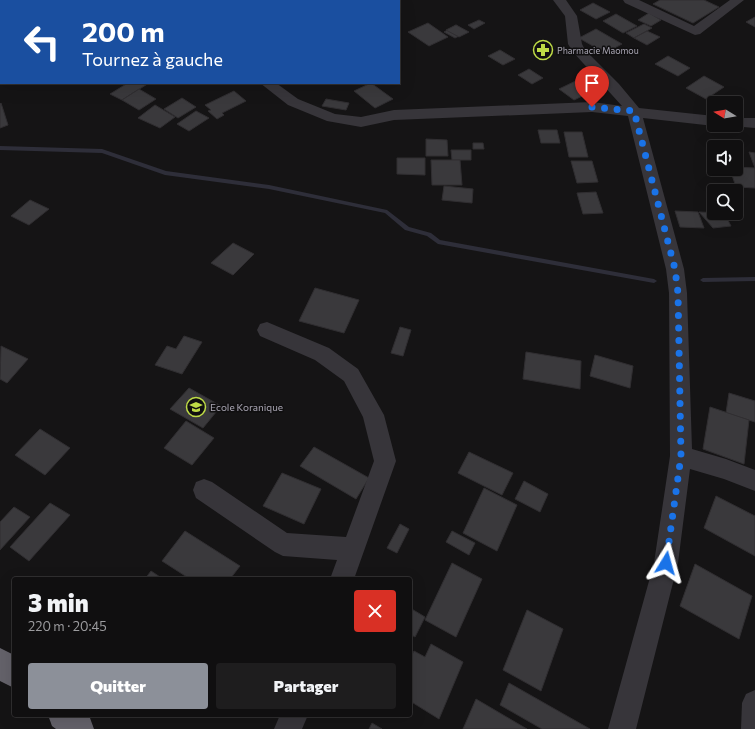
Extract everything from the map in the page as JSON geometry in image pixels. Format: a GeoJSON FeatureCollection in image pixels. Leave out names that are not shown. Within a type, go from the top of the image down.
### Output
{"type":"FeatureCollection","features":[{"type":"Feature","properties":{"kind":"highway"},"geometry":{"type":"LineString","coordinates":[[0,662],[12,672]]}},
{"type":"Feature","properties":{"kind":"highway"},"geometry":{"type":"LineString","coordinates":[[65,717],[79,729]]}},
{"type":"Feature","properties":{"kind":"street"},"geometry":{"type":"LineString","coordinates":[[559,0],[571,16],[576,44],[580,52],[614,87],[634,111],[675,269],[678,293],[681,456],[666,563],[622,729]]}},
{"type":"Feature","properties":{"kind":"street"},"geometry":{"type":"LineString","coordinates":[[629,0],[695,31],[738,0]]}},
{"type":"Feature","properties":{"kind":"street"},"geometry":{"type":"LineString","coordinates":[[269,84],[293,102],[332,118],[361,122],[394,115],[468,113],[506,109],[592,107],[707,120]]}},
{"type":"Feature","properties":{"kind":"street"},"geometry":{"type":"LineString","coordinates":[[743,123],[755,123]]}},
{"type":"Feature","properties":{"kind":"street"},"geometry":{"type":"LineString","coordinates":[[267,330],[322,354],[351,375],[373,415],[385,461],[343,577]]}},
{"type":"Feature","properties":{"kind":"street"},"geometry":{"type":"LineString","coordinates":[[681,456],[755,481]]}},
{"type":"Feature","properties":{"kind":"street"},"geometry":{"type":"LineString","coordinates":[[204,490],[283,544],[353,549]]}},
{"type":"Feature","properties":{"kind":"street"},"geometry":{"type":"LineString","coordinates":[[755,703],[755,729]]}},
{"type":"Feature","properties":{"kind":"street"},"geometry":{"type":"LineString","coordinates":[[288,729],[293,717]]}},
{"type":"Feature","properties":{"kind":"building"},"geometry":{"type":"Polygon","coordinates":[[[660,0],[704,0],[719,7],[693,23],[653,4],[660,0]]]}},
{"type":"Feature","properties":{"kind":"building"},"geometry":{"type":"Polygon","coordinates":[[[593,3],[610,12],[596,19],[580,10],[593,3]]]}},
{"type":"Feature","properties":{"kind":"building"},"geometry":{"type":"Polygon","coordinates":[[[649,13],[661,20],[651,26],[638,20],[649,13]]]}},
{"type":"Feature","properties":{"kind":"building"},"geometry":{"type":"Polygon","coordinates":[[[616,14],[637,26],[623,33],[603,21],[616,14]]]}},
{"type":"Feature","properties":{"kind":"building"},"geometry":{"type":"Polygon","coordinates":[[[755,17],[755,27],[746,22],[755,17]]]}},
{"type":"Feature","properties":{"kind":"building"},"geometry":{"type":"Polygon","coordinates":[[[479,20],[485,23],[474,29],[468,25],[479,20]]]}},
{"type":"Feature","properties":{"kind":"building"},"geometry":{"type":"Polygon","coordinates":[[[428,23],[448,37],[429,46],[408,32],[428,23]]]}},
{"type":"Feature","properties":{"kind":"building"},"geometry":{"type":"Polygon","coordinates":[[[644,24],[652,28],[634,38],[626,33],[644,24]]]}},
{"type":"Feature","properties":{"kind":"building"},"geometry":{"type":"Polygon","coordinates":[[[456,25],[467,32],[455,38],[444,32],[456,25]]]}},
{"type":"Feature","properties":{"kind":"building"},"geometry":{"type":"Polygon","coordinates":[[[456,25],[469,32],[459,37],[446,30],[456,25]]]}},
{"type":"Feature","properties":{"kind":"building"},"geometry":{"type":"Polygon","coordinates":[[[596,29],[622,44],[605,53],[579,38],[596,29]]]}},
{"type":"Feature","properties":{"kind":"building"},"geometry":{"type":"Polygon","coordinates":[[[647,31],[660,37],[647,45],[634,38],[647,31]]]}},
{"type":"Feature","properties":{"kind":"building"},"geometry":{"type":"Polygon","coordinates":[[[500,50],[515,59],[503,65],[488,56],[500,50]]]}},
{"type":"Feature","properties":{"kind":"building"},"geometry":{"type":"Polygon","coordinates":[[[668,56],[690,68],[678,76],[655,64],[668,56]]]}},
{"type":"Feature","properties":{"kind":"building"},"geometry":{"type":"Polygon","coordinates":[[[529,69],[543,78],[532,84],[518,75],[529,69]]]}},
{"type":"Feature","properties":{"kind":"building"},"geometry":{"type":"Polygon","coordinates":[[[704,76],[724,87],[710,96],[707,96],[706,99],[686,88],[704,76]]]}},
{"type":"Feature","properties":{"kind":"building"},"geometry":{"type":"Polygon","coordinates":[[[584,77],[599,88],[574,100],[559,89],[584,77]]]}},
{"type":"Feature","properties":{"kind":"building"},"geometry":{"type":"Polygon","coordinates":[[[126,84],[147,84],[122,100],[110,94],[126,84]]]}},
{"type":"Feature","properties":{"kind":"building"},"geometry":{"type":"Polygon","coordinates":[[[369,84],[372,84],[393,99],[375,108],[354,91],[369,84]]]}},
{"type":"Feature","properties":{"kind":"building"},"geometry":{"type":"Polygon","coordinates":[[[139,89],[156,99],[139,110],[122,100],[139,89]]]}},
{"type":"Feature","properties":{"kind":"building"},"geometry":{"type":"Polygon","coordinates":[[[234,91],[246,101],[222,113],[224,115],[217,119],[208,111],[211,110],[205,105],[234,91]]]}},
{"type":"Feature","properties":{"kind":"building"},"geometry":{"type":"Polygon","coordinates":[[[182,98],[196,107],[178,118],[164,109],[182,98]]]}},
{"type":"Feature","properties":{"kind":"building"},"geometry":{"type":"Polygon","coordinates":[[[326,99],[349,103],[346,110],[322,106],[326,99]]]}},
{"type":"Feature","properties":{"kind":"building"},"geometry":{"type":"Polygon","coordinates":[[[1,103],[8,125],[0,128],[0,104],[1,103]]]}},
{"type":"Feature","properties":{"kind":"building"},"geometry":{"type":"Polygon","coordinates":[[[155,105],[175,117],[160,128],[138,118],[155,105]]]}},
{"type":"Feature","properties":{"kind":"building"},"geometry":{"type":"Polygon","coordinates":[[[196,111],[209,118],[189,131],[177,124],[196,111]]]}},
{"type":"Feature","properties":{"kind":"building"},"geometry":{"type":"Polygon","coordinates":[[[538,130],[557,130],[560,143],[541,143],[538,130]]]}},
{"type":"Feature","properties":{"kind":"building"},"geometry":{"type":"Polygon","coordinates":[[[564,132],[582,132],[588,157],[569,157],[564,132]]]}},
{"type":"Feature","properties":{"kind":"building"},"geometry":{"type":"Polygon","coordinates":[[[426,139],[447,140],[448,156],[426,156],[426,139]]]}},
{"type":"Feature","properties":{"kind":"building"},"geometry":{"type":"Polygon","coordinates":[[[473,143],[483,143],[484,149],[473,149],[473,143]]]}},
{"type":"Feature","properties":{"kind":"building"},"geometry":{"type":"Polygon","coordinates":[[[451,150],[471,150],[471,160],[452,160],[451,150]]]}},
{"type":"Feature","properties":{"kind":"building"},"geometry":{"type":"Polygon","coordinates":[[[749,152],[755,153],[755,168],[749,152]]]}},
{"type":"Feature","properties":{"kind":"building"},"geometry":{"type":"Polygon","coordinates":[[[397,158],[425,158],[425,175],[397,174],[397,158]]]}},
{"type":"Feature","properties":{"kind":"building"},"geometry":{"type":"Polygon","coordinates":[[[431,160],[460,160],[462,185],[432,185],[431,160]]]}},
{"type":"Feature","properties":{"kind":"building"},"geometry":{"type":"Polygon","coordinates":[[[571,161],[592,161],[598,182],[577,183],[571,161]]]}},
{"type":"Feature","properties":{"kind":"building"},"geometry":{"type":"Polygon","coordinates":[[[743,167],[755,168],[755,188],[743,187],[743,184],[735,184],[732,176],[743,176],[743,167]]]}},
{"type":"Feature","properties":{"kind":"building"},"geometry":{"type":"Polygon","coordinates":[[[444,186],[473,189],[472,203],[442,200],[444,186]]]}},
{"type":"Feature","properties":{"kind":"building"},"geometry":{"type":"Polygon","coordinates":[[[596,192],[603,213],[583,214],[577,193],[596,192]]]}},
{"type":"Feature","properties":{"kind":"building"},"geometry":{"type":"Polygon","coordinates":[[[30,200],[49,209],[29,225],[11,216],[30,200]]]}},
{"type":"Feature","properties":{"kind":"building"},"geometry":{"type":"Polygon","coordinates":[[[675,211],[698,212],[704,228],[680,227],[675,211]]]}},
{"type":"Feature","properties":{"kind":"building"},"geometry":{"type":"Polygon","coordinates":[[[699,212],[707,212],[707,220],[728,220],[731,226],[713,228],[699,212]]]}},
{"type":"Feature","properties":{"kind":"building"},"geometry":{"type":"Polygon","coordinates":[[[233,243],[254,254],[233,275],[211,263],[233,243]]]}},
{"type":"Feature","properties":{"kind":"building"},"geometry":{"type":"Polygon","coordinates":[[[315,288],[359,300],[344,333],[299,321],[315,288]]]}},
{"type":"Feature","properties":{"kind":"building"},"geometry":{"type":"Polygon","coordinates":[[[400,327],[411,330],[403,356],[391,353],[400,327]]]}},
{"type":"Feature","properties":{"kind":"building"},"geometry":{"type":"Polygon","coordinates":[[[184,336],[202,342],[182,374],[155,365],[167,346],[176,349],[184,336]]]}},
{"type":"Feature","properties":{"kind":"building"},"geometry":{"type":"Polygon","coordinates":[[[1,346],[28,359],[7,383],[0,379],[1,346]]]}},
{"type":"Feature","properties":{"kind":"building"},"geometry":{"type":"Polygon","coordinates":[[[526,352],[581,361],[580,389],[523,379],[526,352]]]}},
{"type":"Feature","properties":{"kind":"building"},"geometry":{"type":"Polygon","coordinates":[[[595,355],[633,366],[630,388],[590,376],[595,355]]]}},
{"type":"Feature","properties":{"kind":"building","name":"Ecole Koranique"},"geometry":{"type":"Polygon","coordinates":[[[189,388],[221,406],[203,428],[170,409],[189,388]]]}},
{"type":"Feature","properties":{"kind":"building"},"geometry":{"type":"Polygon","coordinates":[[[729,393],[755,401],[755,422],[726,413],[729,393]]]}},
{"type":"Feature","properties":{"kind":"building"},"geometry":{"type":"Polygon","coordinates":[[[710,407],[749,420],[744,464],[703,449],[710,407]]]}},
{"type":"Feature","properties":{"kind":"building"},"geometry":{"type":"Polygon","coordinates":[[[186,421],[214,438],[192,465],[164,448],[186,421]]]}},
{"type":"Feature","properties":{"kind":"building"},"geometry":{"type":"Polygon","coordinates":[[[40,429],[70,448],[45,475],[15,455],[40,429]]]}},
{"type":"Feature","properties":{"kind":"building"},"geometry":{"type":"Polygon","coordinates":[[[314,447],[369,478],[356,499],[300,466],[314,447]]]}},
{"type":"Feature","properties":{"kind":"building"},"geometry":{"type":"Polygon","coordinates":[[[469,452],[513,473],[502,495],[458,473],[469,452]]]}},
{"type":"Feature","properties":{"kind":"building"},"geometry":{"type":"Polygon","coordinates":[[[282,473],[321,489],[304,524],[263,506],[282,473]]]}},
{"type":"Feature","properties":{"kind":"building"},"geometry":{"type":"Polygon","coordinates":[[[524,481],[548,494],[540,512],[515,499],[524,481]]]}},
{"type":"Feature","properties":{"kind":"building"},"geometry":{"type":"Polygon","coordinates":[[[484,488],[517,505],[497,551],[463,533],[484,488]]]}},
{"type":"Feature","properties":{"kind":"building"},"geometry":{"type":"Polygon","coordinates":[[[716,496],[755,516],[755,556],[704,528],[716,496]]]}},
{"type":"Feature","properties":{"kind":"building"},"geometry":{"type":"Polygon","coordinates":[[[50,503],[70,515],[29,561],[10,547],[50,503]]]}},
{"type":"Feature","properties":{"kind":"building"},"geometry":{"type":"Polygon","coordinates":[[[14,507],[30,517],[0,550],[0,522],[14,507]]]}},
{"type":"Feature","properties":{"kind":"building"},"geometry":{"type":"Polygon","coordinates":[[[400,524],[409,529],[397,553],[387,548],[400,524]]]}},
{"type":"Feature","properties":{"kind":"building"},"geometry":{"type":"Polygon","coordinates":[[[185,531],[240,566],[232,577],[187,577],[162,561],[185,531]]]}},
{"type":"Feature","properties":{"kind":"building"},"geometry":{"type":"Polygon","coordinates":[[[452,531],[475,543],[469,555],[446,542],[452,531]]]}},
{"type":"Feature","properties":{"kind":"building"},"geometry":{"type":"Polygon","coordinates":[[[452,563],[482,579],[456,637],[425,620],[452,563]]]}},
{"type":"Feature","properties":{"kind":"building"},"geometry":{"type":"Polygon","coordinates":[[[695,564],[752,596],[739,639],[680,606],[695,564]]]}},
{"type":"Feature","properties":{"kind":"building"},"geometry":{"type":"Polygon","coordinates":[[[151,571],[160,577],[146,577],[151,571]]]}},
{"type":"Feature","properties":{"kind":"building"},"geometry":{"type":"Polygon","coordinates":[[[412,609],[425,617],[415,637],[412,635],[412,609]]]}},
{"type":"Feature","properties":{"kind":"building"},"geometry":{"type":"Polygon","coordinates":[[[527,610],[563,629],[541,691],[503,670],[527,610]]]}},
{"type":"Feature","properties":{"kind":"building"},"geometry":{"type":"Polygon","coordinates":[[[431,644],[463,662],[439,719],[412,702],[412,655],[414,651],[425,657],[431,644]]]}},
{"type":"Feature","properties":{"kind":"building"},"geometry":{"type":"Polygon","coordinates":[[[509,683],[590,729],[542,729],[500,705],[509,683]]]}},
{"type":"Feature","properties":{"kind":"building"},"geometry":{"type":"Polygon","coordinates":[[[476,699],[527,729],[463,729],[476,699]]]}},
{"type":"Feature","properties":{"kind":"building"},"geometry":{"type":"Polygon","coordinates":[[[372,723],[382,729],[369,729],[372,723]]]}},
{"type":"Feature","properties":{"kind":"waterway"},"geometry":{"type":"LineString","coordinates":[[0,148],[102,151],[165,173],[269,187],[387,212],[407,229],[429,234],[438,242],[654,281]]}},
{"type":"Feature","properties":{"kind":"waterway"},"geometry":{"type":"LineString","coordinates":[[703,280],[755,279]]}},
{"type":"Feature","properties":{"kind":"place","name":"Pharmacie Maomou"},"geometry":{"type":"Point","coordinates":[543,50]}},
{"type":"Feature","properties":{"kind":"place","name":"Ecole Koranique"},"geometry":{"type":"Point","coordinates":[196,407]}},
{"type":"Feature","properties":{"kind":"route"},"geometry":{"type":"LineString","coordinates":[[592,107],[634,111],[675,269],[678,293],[681,456],[666,563]]}}]}
